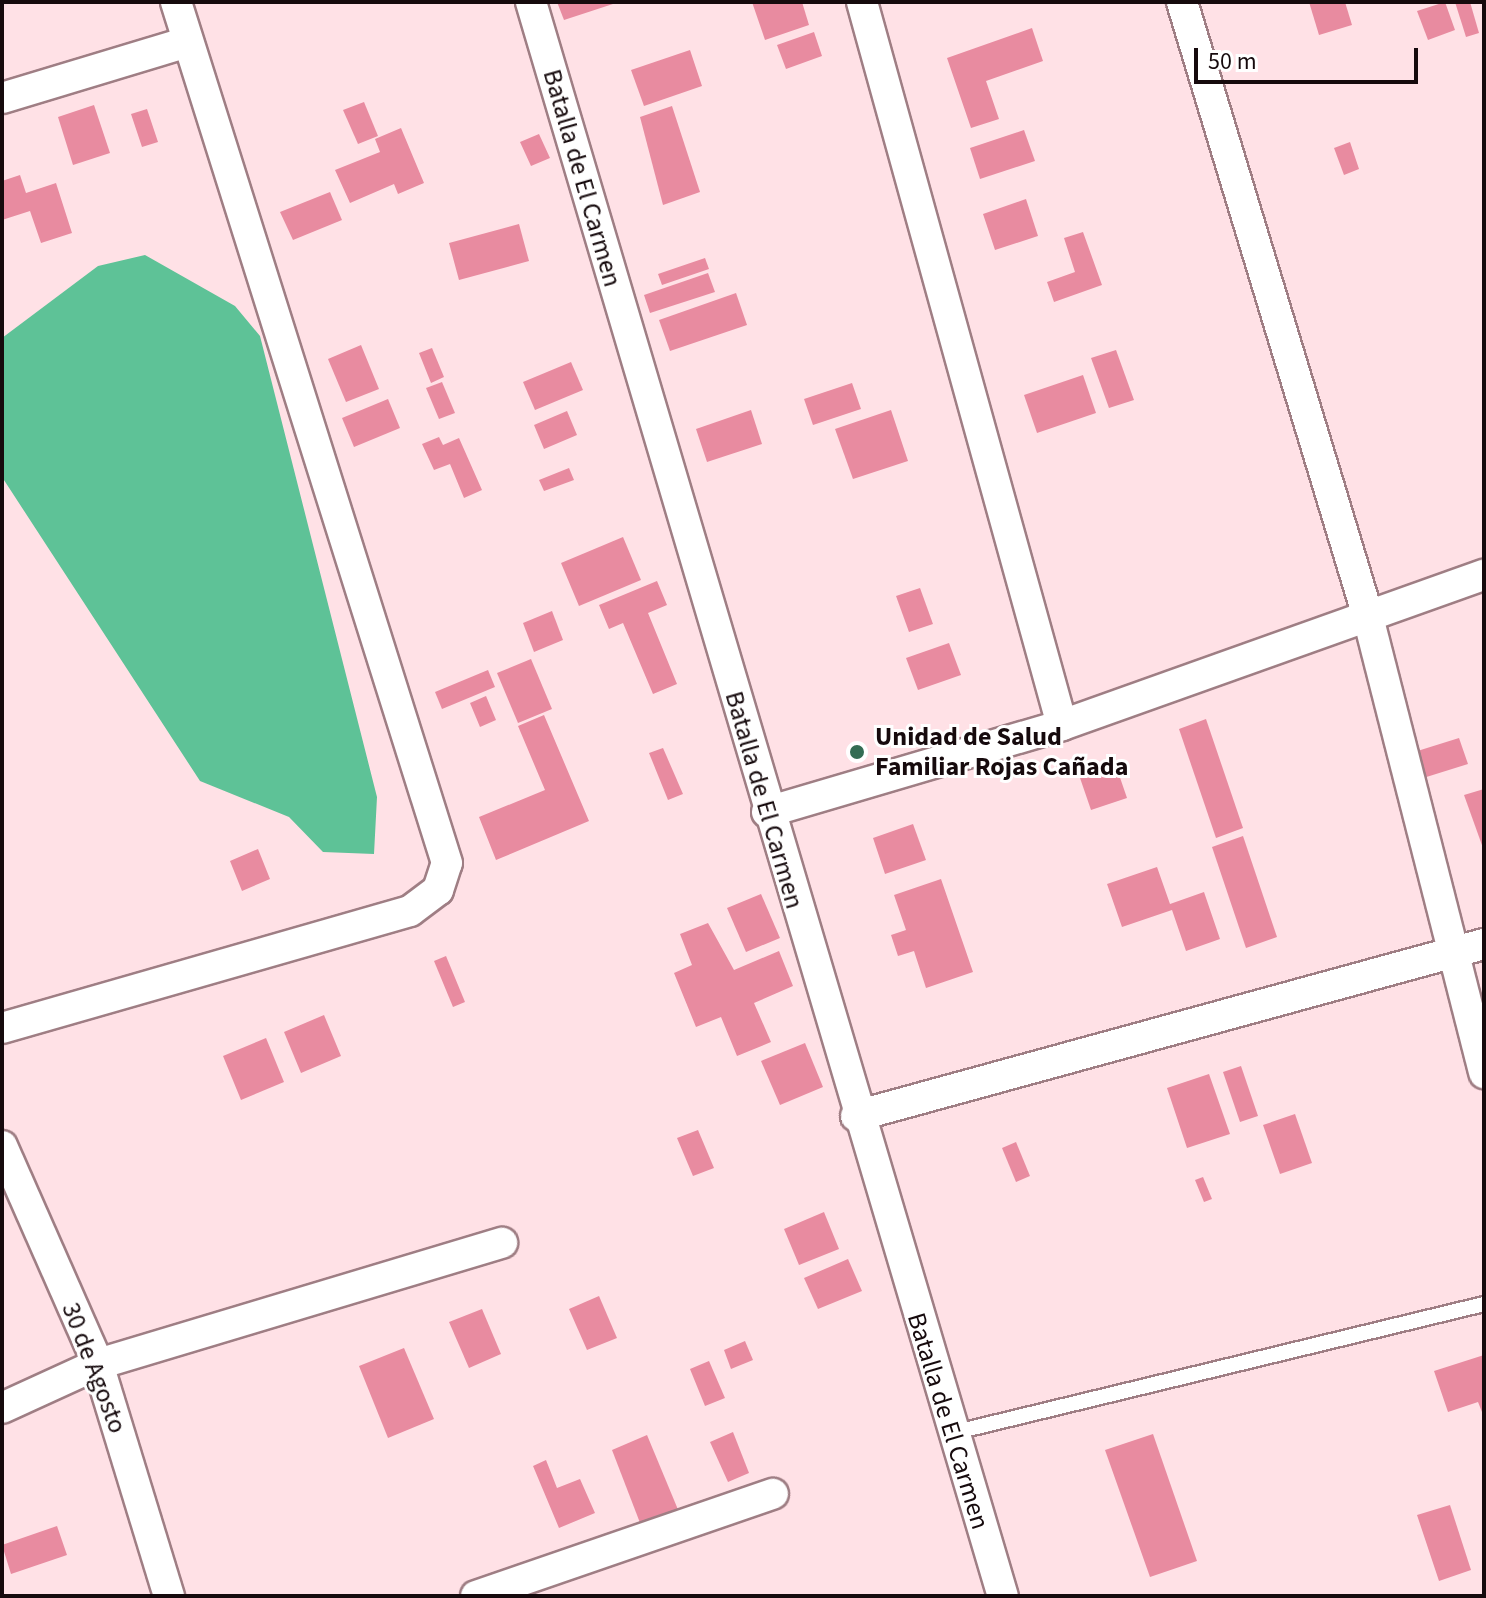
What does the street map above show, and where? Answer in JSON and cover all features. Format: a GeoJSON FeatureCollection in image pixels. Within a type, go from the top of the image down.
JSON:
{"type":"FeatureCollection","features":[{"type":"Feature","properties":{"kind":"street"},"geometry":{"type":"LineString","coordinates":[[2,1028],[410,911],[438,890],[447,863],[176,2]]}},
{"type":"Feature","properties":{"kind":"street","name":"Batalla de El Carmen"},"geometry":{"type":"LineString","coordinates":[[531,2],[856,1116],[1003,1596]]}},
{"type":"Feature","properties":{"kind":"street"},"geometry":{"type":"LineString","coordinates":[[862,2],[1062,725]]}},
{"type":"Feature","properties":{"kind":"street"},"geometry":{"type":"LineString","coordinates":[[1182,2],[1367,613],[1484,1073]]}},
{"type":"Feature","properties":{"kind":"street"},"geometry":{"type":"LineString","coordinates":[[2,98],[188,42]]}},
{"type":"Feature","properties":{"kind":"street"},"geometry":{"type":"LineString","coordinates":[[767,812],[1062,725],[1367,613],[1484,575]]}},
{"type":"Feature","properties":{"kind":"street"},"geometry":{"type":"LineString","coordinates":[[856,1116],[1484,944]]}},
{"type":"Feature","properties":{"kind":"street","name":"30 de Agosto"},"geometry":{"type":"LineString","coordinates":[[2,1146],[98,1364],[169,1596]]}},
{"type":"Feature","properties":{"kind":"street"},"geometry":{"type":"LineString","coordinates":[[2,1408],[98,1364],[502,1243]]}},
{"type":"Feature","properties":{"kind":"street"},"geometry":{"type":"LineString","coordinates":[[476,1596],[773,1494]]}},
{"type":"Feature","properties":{"kind":"lane"},"geometry":{"type":"LineString","coordinates":[[951,1433],[1484,1304]]}},
{"type":"Feature","properties":{"kind":"green space"},"geometry":{"type":"Polygon","coordinates":[[[145,255],[235,306],[260,336],[377,797],[374,854],[323,852],[289,817],[200,781],[2,477],[2,338],[98,266],[145,255]]]}},
{"type":"Feature","properties":{"kind":"building"},"geometry":{"type":"Polygon","coordinates":[[[557,2],[615,2],[616,3],[564,20],[557,2]]]}},
{"type":"Feature","properties":{"kind":"building"},"geometry":{"type":"Polygon","coordinates":[[[752,2],[802,2],[809,25],[765,40],[752,2]]]}},
{"type":"Feature","properties":{"kind":"building"},"geometry":{"type":"Polygon","coordinates":[[[1309,2],[1345,2],[1352,25],[1319,35],[1309,2]]]}},
{"type":"Feature","properties":{"kind":"building"},"geometry":{"type":"Polygon","coordinates":[[[1445,2],[1455,30],[1428,40],[1417,11],[1445,2]]]}},
{"type":"Feature","properties":{"kind":"building"},"geometry":{"type":"Polygon","coordinates":[[[1455,2],[1470,2],[1479,33],[1466,37],[1455,2]]]}},
{"type":"Feature","properties":{"kind":"building"},"geometry":{"type":"Polygon","coordinates":[[[1032,28],[1043,61],[986,81],[999,119],[971,128],[947,58],[1032,28]]]}},
{"type":"Feature","properties":{"kind":"building"},"geometry":{"type":"Polygon","coordinates":[[[814,32],[822,56],[786,69],[777,45],[814,32]]]}},
{"type":"Feature","properties":{"kind":"building"},"geometry":{"type":"Polygon","coordinates":[[[690,50],[702,86],[644,106],[631,70],[690,50]]]}},
{"type":"Feature","properties":{"kind":"building"},"geometry":{"type":"Polygon","coordinates":[[[364,102],[378,136],[358,144],[343,110],[364,102]]]}},
{"type":"Feature","properties":{"kind":"building"},"geometry":{"type":"Polygon","coordinates":[[[94,105],[110,153],[73,165],[58,117],[94,105]]]}},
{"type":"Feature","properties":{"kind":"building"},"geometry":{"type":"Polygon","coordinates":[[[672,106],[700,192],[663,205],[640,117],[672,106]]]}},
{"type":"Feature","properties":{"kind":"building"},"geometry":{"type":"Polygon","coordinates":[[[147,109],[158,142],[142,147],[131,114],[147,109]]]}},
{"type":"Feature","properties":{"kind":"building"},"geometry":{"type":"Polygon","coordinates":[[[401,128],[424,183],[398,194],[394,184],[350,203],[335,170],[380,152],[375,139],[401,128]]]}},
{"type":"Feature","properties":{"kind":"building"},"geometry":{"type":"Polygon","coordinates":[[[1024,130],[1035,161],[980,179],[970,148],[1024,130]]]}},
{"type":"Feature","properties":{"kind":"building"},"geometry":{"type":"Polygon","coordinates":[[[539,134],[550,158],[531,166],[520,142],[539,134]]]}},
{"type":"Feature","properties":{"kind":"building"},"geometry":{"type":"Polygon","coordinates":[[[1350,142],[1359,169],[1344,175],[1334,148],[1350,142]]]}},
{"type":"Feature","properties":{"kind":"building"},"geometry":{"type":"Polygon","coordinates":[[[20,175],[26,193],[56,183],[72,233],[41,243],[30,211],[2,220],[2,181],[20,175]]]}},
{"type":"Feature","properties":{"kind":"building"},"geometry":{"type":"Polygon","coordinates":[[[330,192],[342,220],[293,240],[280,212],[330,192]]]}},
{"type":"Feature","properties":{"kind":"building"},"geometry":{"type":"Polygon","coordinates":[[[1026,199],[1038,236],[995,250],[983,214],[1026,199]]]}},
{"type":"Feature","properties":{"kind":"building"},"geometry":{"type":"Polygon","coordinates":[[[519,224],[529,261],[459,280],[449,243],[519,224]]]}},
{"type":"Feature","properties":{"kind":"building"},"geometry":{"type":"Polygon","coordinates":[[[1083,232],[1102,285],[1054,302],[1047,282],[1075,272],[1064,238],[1083,232]]]}},
{"type":"Feature","properties":{"kind":"building"},"geometry":{"type":"Polygon","coordinates":[[[705,258],[709,269],[662,285],[658,274],[705,258]]]}},
{"type":"Feature","properties":{"kind":"building"},"geometry":{"type":"Polygon","coordinates":[[[708,273],[715,292],[650,313],[644,295],[708,273]]]}},
{"type":"Feature","properties":{"kind":"building"},"geometry":{"type":"Polygon","coordinates":[[[736,293],[747,325],[670,351],[659,320],[736,293]]]}},
{"type":"Feature","properties":{"kind":"building"},"geometry":{"type":"Polygon","coordinates":[[[361,345],[379,389],[346,402],[328,359],[361,345]]]}},
{"type":"Feature","properties":{"kind":"building"},"geometry":{"type":"Polygon","coordinates":[[[432,348],[444,377],[431,383],[419,353],[432,348]]]}},
{"type":"Feature","properties":{"kind":"building"},"geometry":{"type":"Polygon","coordinates":[[[1116,350],[1134,400],[1109,408],[1091,358],[1116,350]]]}},
{"type":"Feature","properties":{"kind":"building"},"geometry":{"type":"Polygon","coordinates":[[[571,362],[583,390],[535,410],[523,382],[571,362]]]}},
{"type":"Feature","properties":{"kind":"building"},"geometry":{"type":"Polygon","coordinates":[[[1083,375],[1096,413],[1037,433],[1024,395],[1083,375]]]}},
{"type":"Feature","properties":{"kind":"building"},"geometry":{"type":"Polygon","coordinates":[[[442,382],[455,413],[439,419],[426,388],[442,382]]]}},
{"type":"Feature","properties":{"kind":"building"},"geometry":{"type":"Polygon","coordinates":[[[852,383],[861,409],[813,425],[804,399],[852,383]]]}},
{"type":"Feature","properties":{"kind":"building"},"geometry":{"type":"Polygon","coordinates":[[[388,399],[400,428],[354,447],[342,418],[388,399]]]}},
{"type":"Feature","properties":{"kind":"building"},"geometry":{"type":"Polygon","coordinates":[[[751,410],[762,444],[707,462],[696,429],[751,410]]]}},
{"type":"Feature","properties":{"kind":"building"},"geometry":{"type":"Polygon","coordinates":[[[891,410],[908,461],[853,479],[835,429],[891,410]]]}},
{"type":"Feature","properties":{"kind":"building"},"geometry":{"type":"Polygon","coordinates":[[[567,411],[577,435],[544,449],[534,425],[567,411]]]}},
{"type":"Feature","properties":{"kind":"building"},"geometry":{"type":"Polygon","coordinates":[[[439,437],[443,445],[459,438],[482,490],[464,498],[450,464],[434,470],[422,444],[439,437]]]}},
{"type":"Feature","properties":{"kind":"building"},"geometry":{"type":"Polygon","coordinates":[[[569,468],[574,480],[544,491],[539,480],[569,468]]]}},
{"type":"Feature","properties":{"kind":"building"},"geometry":{"type":"Polygon","coordinates":[[[623,537],[641,580],[579,606],[561,563],[623,537]]]}},
{"type":"Feature","properties":{"kind":"building"},"geometry":{"type":"Polygon","coordinates":[[[657,581],[667,605],[648,613],[677,684],[653,694],[623,623],[609,629],[599,605],[657,581]]]}},
{"type":"Feature","properties":{"kind":"building"},"geometry":{"type":"Polygon","coordinates":[[[920,588],[933,624],[909,632],[896,596],[920,588]]]}},
{"type":"Feature","properties":{"kind":"building"},"geometry":{"type":"Polygon","coordinates":[[[552,611],[563,640],[534,652],[523,623],[552,611]]]}},
{"type":"Feature","properties":{"kind":"building"},"geometry":{"type":"Polygon","coordinates":[[[949,643],[961,675],[918,690],[906,658],[949,643]]]}},
{"type":"Feature","properties":{"kind":"building"},"geometry":{"type":"Polygon","coordinates":[[[531,659],[552,709],[518,723],[497,673],[531,659]]]}},
{"type":"Feature","properties":{"kind":"building"},"geometry":{"type":"Polygon","coordinates":[[[488,670],[495,687],[442,709],[435,692],[488,670]]]}},
{"type":"Feature","properties":{"kind":"building"},"geometry":{"type":"Polygon","coordinates":[[[486,696],[496,720],[480,727],[470,703],[486,696]]]}},
{"type":"Feature","properties":{"kind":"building"},"geometry":{"type":"Polygon","coordinates":[[[544,715],[589,821],[496,860],[479,817],[545,790],[518,726],[544,715]]]}},
{"type":"Feature","properties":{"kind":"building"},"geometry":{"type":"Polygon","coordinates":[[[1206,719],[1243,828],[1216,838],[1179,729],[1206,719]]]}},
{"type":"Feature","properties":{"kind":"building"},"geometry":{"type":"Polygon","coordinates":[[[1459,738],[1468,764],[1420,779],[1411,753],[1459,738]]]}},
{"type":"Feature","properties":{"kind":"building"},"geometry":{"type":"Polygon","coordinates":[[[663,748],[683,794],[668,800],[649,753],[663,748]]]}},
{"type":"Feature","properties":{"kind":"building"},"geometry":{"type":"Polygon","coordinates":[[[1115,763],[1127,798],[1091,810],[1079,775],[1115,763]]]}},
{"type":"Feature","properties":{"kind":"building"},"geometry":{"type":"Polygon","coordinates":[[[1484,789],[1484,848],[1483,848],[1464,795],[1484,789]]]}},
{"type":"Feature","properties":{"kind":"building"},"geometry":{"type":"Polygon","coordinates":[[[913,824],[926,860],[885,874],[873,838],[913,824]]]}},
{"type":"Feature","properties":{"kind":"building"},"geometry":{"type":"Polygon","coordinates":[[[1243,836],[1277,937],[1246,948],[1212,847],[1243,836]]]}},
{"type":"Feature","properties":{"kind":"building"},"geometry":{"type":"Polygon","coordinates":[[[258,849],[270,879],[242,891],[230,861],[258,849]]]}},
{"type":"Feature","properties":{"kind":"building"},"geometry":{"type":"Polygon","coordinates":[[[1157,867],[1170,904],[1204,892],[1220,939],[1186,951],[1172,910],[1122,927],[1107,884],[1157,867]]]}},
{"type":"Feature","properties":{"kind":"building"},"geometry":{"type":"Polygon","coordinates":[[[941,879],[973,972],[926,988],[914,951],[898,956],[891,935],[906,930],[894,895],[941,879]]]}},
{"type":"Feature","properties":{"kind":"building"},"geometry":{"type":"Polygon","coordinates":[[[761,894],[780,938],[746,952],[727,908],[761,894]]]}},
{"type":"Feature","properties":{"kind":"building"},"geometry":{"type":"Polygon","coordinates":[[[708,923],[734,970],[779,951],[793,986],[754,1003],[771,1042],[737,1056],[721,1017],[696,1027],[674,973],[692,965],[680,934],[708,923]]]}},
{"type":"Feature","properties":{"kind":"building"},"geometry":{"type":"Polygon","coordinates":[[[446,956],[465,1002],[453,1007],[434,961],[446,956]]]}},
{"type":"Feature","properties":{"kind":"building"},"geometry":{"type":"Polygon","coordinates":[[[324,1015],[341,1056],[301,1073],[284,1032],[324,1015]]]}},
{"type":"Feature","properties":{"kind":"building"},"geometry":{"type":"Polygon","coordinates":[[[266,1038],[284,1082],[241,1100],[223,1056],[266,1038]]]}},
{"type":"Feature","properties":{"kind":"building"},"geometry":{"type":"Polygon","coordinates":[[[805,1043],[823,1087],[780,1105],[761,1061],[805,1043]]]}},
{"type":"Feature","properties":{"kind":"building"},"geometry":{"type":"Polygon","coordinates":[[[1241,1066],[1258,1116],[1240,1122],[1223,1072],[1241,1066]]]}},
{"type":"Feature","properties":{"kind":"building"},"geometry":{"type":"Polygon","coordinates":[[[1209,1074],[1230,1134],[1187,1148],[1167,1088],[1209,1074]]]}},
{"type":"Feature","properties":{"kind":"building"},"geometry":{"type":"Polygon","coordinates":[[[1295,1114],[1312,1163],[1280,1174],[1263,1125],[1295,1114]]]}},
{"type":"Feature","properties":{"kind":"building"},"geometry":{"type":"Polygon","coordinates":[[[698,1130],[714,1168],[693,1176],[677,1138],[698,1130]]]}},
{"type":"Feature","properties":{"kind":"building"},"geometry":{"type":"Polygon","coordinates":[[[1016,1142],[1030,1176],[1016,1182],[1002,1148],[1016,1142]]]}},
{"type":"Feature","properties":{"kind":"building"},"geometry":{"type":"Polygon","coordinates":[[[1203,1177],[1212,1199],[1204,1202],[1195,1180],[1203,1177]]]}},
{"type":"Feature","properties":{"kind":"building"},"geometry":{"type":"Polygon","coordinates":[[[824,1212],[839,1249],[799,1265],[784,1229],[824,1212]]]}},
{"type":"Feature","properties":{"kind":"building"},"geometry":{"type":"Polygon","coordinates":[[[848,1259],[862,1291],[818,1309],[804,1278],[848,1259]]]}},
{"type":"Feature","properties":{"kind":"building"},"geometry":{"type":"Polygon","coordinates":[[[599,1296],[617,1338],[587,1350],[569,1309],[599,1296]]]}},
{"type":"Feature","properties":{"kind":"building"},"geometry":{"type":"Polygon","coordinates":[[[482,1309],[501,1354],[469,1368],[449,1322],[482,1309]]]}},
{"type":"Feature","properties":{"kind":"building"},"geometry":{"type":"Polygon","coordinates":[[[745,1341],[753,1360],[731,1369],[724,1350],[745,1341]]]}},
{"type":"Feature","properties":{"kind":"building"},"geometry":{"type":"Polygon","coordinates":[[[404,1348],[434,1419],[388,1438],[359,1366],[404,1348]]]}},
{"type":"Feature","properties":{"kind":"building"},"geometry":{"type":"Polygon","coordinates":[[[1484,1355],[1484,1417],[1478,1402],[1448,1412],[1434,1371],[1484,1355]]]}},
{"type":"Feature","properties":{"kind":"building"},"geometry":{"type":"Polygon","coordinates":[[[709,1361],[725,1398],[705,1406],[690,1369],[709,1361]]]}},
{"type":"Feature","properties":{"kind":"building"},"geometry":{"type":"Polygon","coordinates":[[[733,1432],[749,1473],[728,1482],[710,1442],[733,1432]]]}},
{"type":"Feature","properties":{"kind":"building"},"geometry":{"type":"Polygon","coordinates":[[[1153,1434],[1197,1561],[1150,1577],[1105,1450],[1153,1434]]]}},
{"type":"Feature","properties":{"kind":"building"},"geometry":{"type":"Polygon","coordinates":[[[647,1435],[679,1512],[642,1528],[612,1450],[647,1435]]]}},
{"type":"Feature","properties":{"kind":"building"},"geometry":{"type":"Polygon","coordinates":[[[546,1460],[557,1488],[580,1479],[595,1513],[559,1528],[533,1466],[546,1460]]]}},
{"type":"Feature","properties":{"kind":"building"},"geometry":{"type":"Polygon","coordinates":[[[1450,1505],[1471,1570],[1439,1581],[1417,1515],[1450,1505]]]}},
{"type":"Feature","properties":{"kind":"building"},"geometry":{"type":"Polygon","coordinates":[[[57,1526],[67,1555],[11,1574],[2,1545],[57,1526]]]}},
{"type":"Feature","properties":{"kind":"place","name":"Unidad de Salud Familiar Rojas Cañada"},"geometry":{"type":"Point","coordinates":[857,752]}}]}
